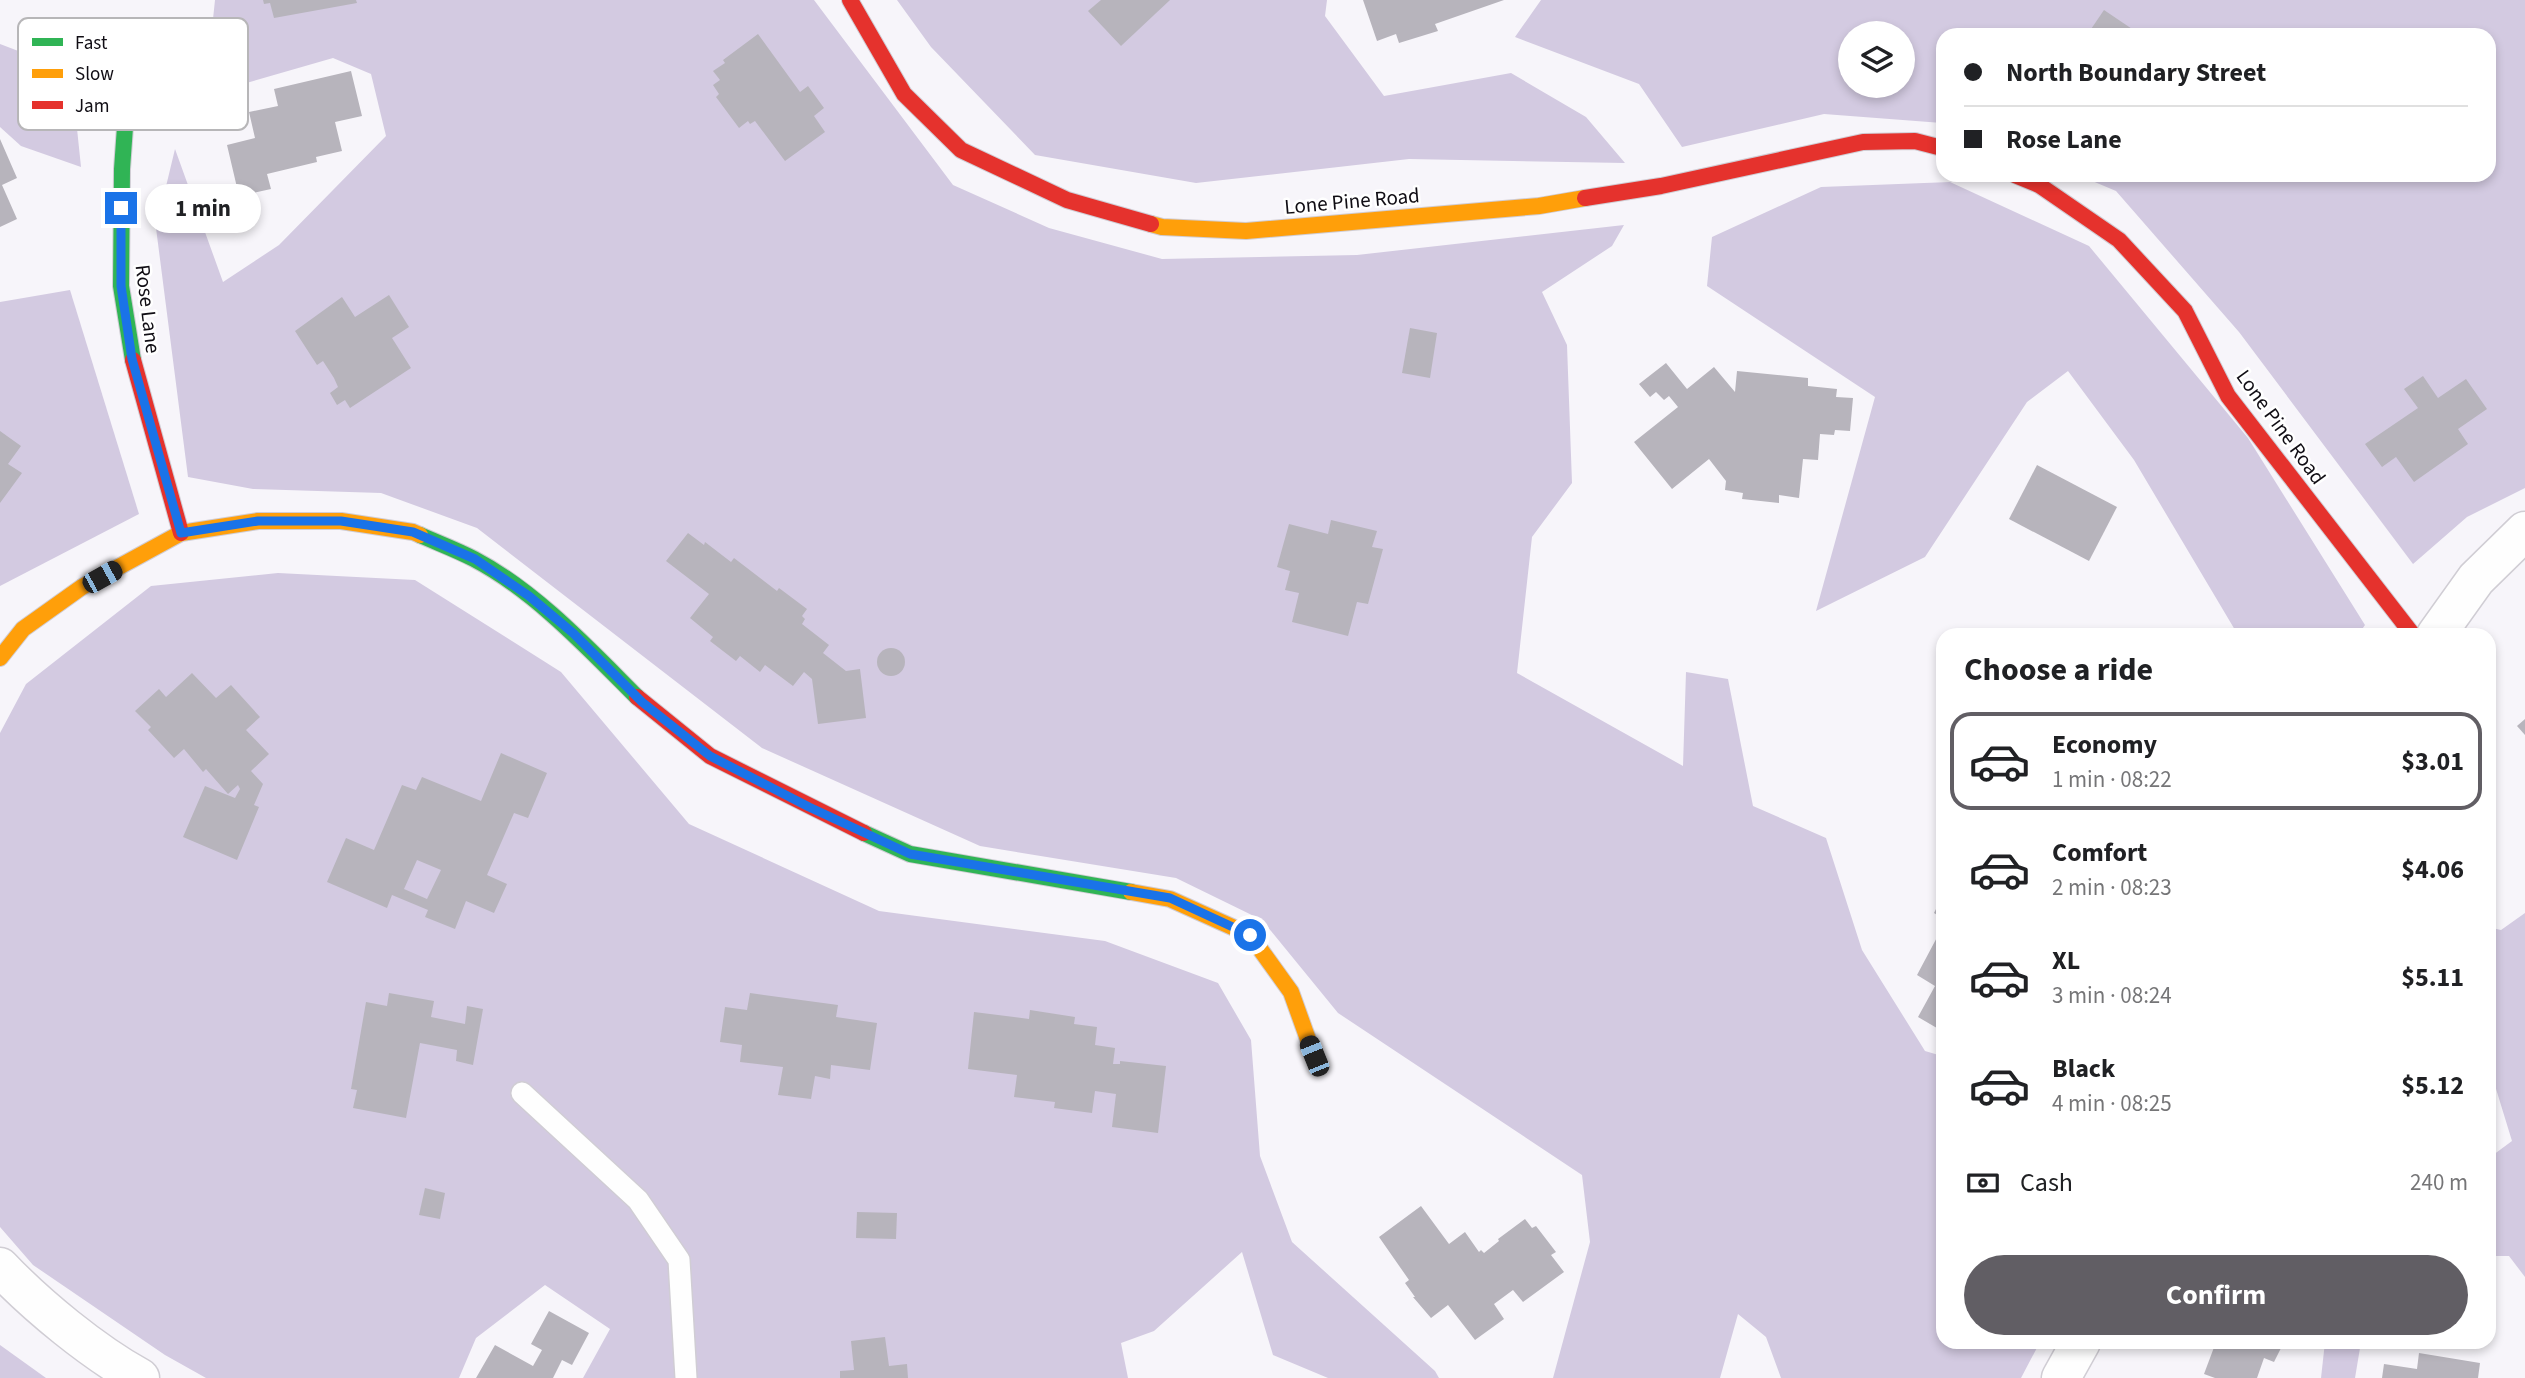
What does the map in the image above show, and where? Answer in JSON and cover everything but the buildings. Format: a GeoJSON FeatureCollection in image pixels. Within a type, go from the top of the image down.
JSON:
{"type":"FeatureCollection","features":[{"type":"Feature","properties":{"kind":"street","name":"Lone Pine Road"},"geometry":{"type":"LineString","coordinates":[[850,0],[904,94],[961,150],[1067,200],[1162,227],[1246,231],[1539,206],[1661,186],[1863,142],[1915,141],[1936,146]]}},
{"type":"Feature","properties":{"kind":"street","name":"Rose Lane"},"geometry":{"type":"LineString","coordinates":[[125,130],[121,192],[121,286],[132,359],[181,533]]}},
{"type":"Feature","properties":{"kind":"street","name":"Lone Pine Road"},"geometry":{"type":"LineString","coordinates":[[2032,182],[2119,240],[2185,311],[2228,396],[2408,628]]}},
{"type":"Feature","properties":{"kind":"street"},"geometry":{"type":"LineString","coordinates":[[0,658],[23,629],[82,587],[181,533],[258,521],[341,521],[413,532],[475,559],[529,596],[573,633],[642,702],[710,756],[809,807],[910,854],[1170,898],[1250,935],[1291,992],[1314,1056]]}},
{"type":"Feature","properties":{"kind":"street"},"geometry":{"type":"LineString","coordinates":[[2441,628],[2476,579],[2525,531]]}},
{"type":"Feature","properties":{"kind":"street"},"geometry":{"type":"LineString","coordinates":[[0,1267],[26,1295],[121,1368],[139,1378]]}},
{"type":"Feature","properties":{"kind":"street"},"geometry":{"type":"LineString","coordinates":[[2061,1378],[2077,1349]]}},
{"type":"Feature","properties":{"kind":"lane"},"geometry":{"type":"LineString","coordinates":[[522,1093],[638,1200],[679,1259],[686,1378]]}},
{"type":"Feature","properties":{"kind":"shaded area"},"geometry":{"type":"Polygon","coordinates":[[[215,0],[814,0],[953,185],[1049,228],[1162,259],[1357,255],[1624,225],[1612,246],[1542,292],[1567,345],[1572,483],[1532,537],[1517,673],[1683,766],[1686,672],[1728,679],[1753,806],[1826,838],[1862,950],[1925,1051],[1936,1054],[1936,1349],[2036,1349],[2021,1378],[1781,1378],[1766,1337],[1738,1314],[1720,1378],[1553,1378],[1590,1242],[1582,1175],[1338,1013],[1262,920],[1176,878],[980,846],[762,748],[477,528],[381,493],[253,489],[188,477],[156,228],[175,149],[223,282],[279,245],[386,136],[371,74],[333,58],[248,83],[248,18],[213,18],[215,0]]]}},
{"type":"Feature","properties":{"kind":"shaded area"},"geometry":{"type":"Polygon","coordinates":[[[897,0],[1327,0],[1325,16],[1384,96],[1511,73],[1586,117],[1625,163],[1409,159],[1196,183],[1035,155],[931,47],[897,0]]]}},
{"type":"Feature","properties":{"kind":"shaded area"},"geometry":{"type":"Polygon","coordinates":[[[1541,0],[2525,0],[2525,488],[2467,517],[2413,564],[2239,332],[2116,191],[2095,182],[2496,182],[2496,28],[1936,28],[1936,123],[1824,114],[1682,147],[1639,84],[1515,37],[1541,0]]]}},
{"type":"Feature","properties":{"kind":"shaded area"},"geometry":{"type":"Polygon","coordinates":[[[0,44],[18,51],[18,130],[77,130],[81,167],[21,146],[0,127],[0,44]]]}},
{"type":"Feature","properties":{"kind":"shaded area"},"geometry":{"type":"Polygon","coordinates":[[[1950,182],[2089,246],[2248,438],[2365,625],[2363,628],[2234,628],[2134,460],[2068,371],[2027,402],[1925,557],[1816,611],[1875,397],[1707,286],[1712,237],[1821,187],[1950,182]]]}},
{"type":"Feature","properties":{"kind":"shaded area"},"geometry":{"type":"Polygon","coordinates":[[[70,290],[139,514],[0,586],[0,302],[70,290]]]}},
{"type":"Feature","properties":{"kind":"shaded area"},"geometry":{"type":"Polygon","coordinates":[[[278,573],[415,580],[561,672],[689,824],[879,911],[1105,941],[1218,983],[1251,1040],[1260,1156],[1292,1242],[1435,1371],[1439,1378],[1328,1378],[1273,1355],[1242,1252],[1154,1331],[1121,1343],[1128,1378],[583,1378],[610,1329],[545,1285],[476,1338],[459,1378],[206,1378],[165,1355],[33,1265],[0,1227],[0,733],[26,684],[151,586],[278,573]]]}},
{"type":"Feature","properties":{"kind":"shaded area"},"geometry":{"type":"Polygon","coordinates":[[[2525,913],[2525,1277],[2509,1256],[2496,1256],[2496,1153],[2512,1141],[2496,1089],[2496,929],[2501,930],[2525,913]]]}},
{"type":"Feature","properties":{"kind":"shaded area"},"geometry":{"type":"Polygon","coordinates":[[[0,1345],[46,1378],[0,1378],[0,1345]]]}},
{"type":"Feature","properties":{"kind":"shaded area"},"geometry":{"type":"Polygon","coordinates":[[[2324,1349],[2360,1349],[2355,1378],[2321,1378],[2324,1349]]]}},
{"type":"Feature","properties":{"kind":"traffic: fast"},"geometry":{"type":"LineString","coordinates":[[125,130],[121,286],[133,360]]}},
{"type":"Feature","properties":{"kind":"traffic: fast"},"geometry":{"type":"LineString","coordinates":[[420,535],[474,559],[518,587],[560,622],[637,697]]}},
{"type":"Feature","properties":{"kind":"traffic: fast"},"geometry":{"type":"LineString","coordinates":[[864,833],[910,854],[1131,892]]}},
{"type":"Feature","properties":{"kind":"traffic: slow"},"geometry":{"type":"LineString","coordinates":[[1151,224],[1162,227],[1246,231],[1539,206],[1585,198]]}},
{"type":"Feature","properties":{"kind":"traffic: slow"},"geometry":{"type":"LineString","coordinates":[[0,658],[23,629],[82,587],[181,533],[258,521],[341,521],[420,535]]}},
{"type":"Feature","properties":{"kind":"traffic: slow"},"geometry":{"type":"LineString","coordinates":[[1131,892],[1170,899],[1250,935],[1291,992],[1314,1056]]}},
{"type":"Feature","properties":{"kind":"traffic: jam"},"geometry":{"type":"LineString","coordinates":[[850,0],[904,94],[961,150],[1067,200],[1151,224]]}},
{"type":"Feature","properties":{"kind":"traffic: jam"},"geometry":{"type":"LineString","coordinates":[[1585,198],[1661,186],[1863,142],[1915,141],[1936,146]]}},
{"type":"Feature","properties":{"kind":"traffic: jam"},"geometry":{"type":"LineString","coordinates":[[2032,182],[2119,240],[2185,311],[2228,396],[2408,628]]}},
{"type":"Feature","properties":{"kind":"traffic: jam"},"geometry":{"type":"LineString","coordinates":[[133,360],[181,533]]}},
{"type":"Feature","properties":{"kind":"traffic: jam"},"geometry":{"type":"LineString","coordinates":[[637,697],[710,756],[864,833]]}},
{"type":"Feature","properties":{"kind":"route"},"geometry":{"type":"LineString","coordinates":[[121,208],[121,286],[132,359],[181,533],[258,521],[341,521],[413,532],[475,559],[529,596],[573,633],[642,702],[710,756],[809,807],[910,854],[1170,898],[1250,935]]}}]}
